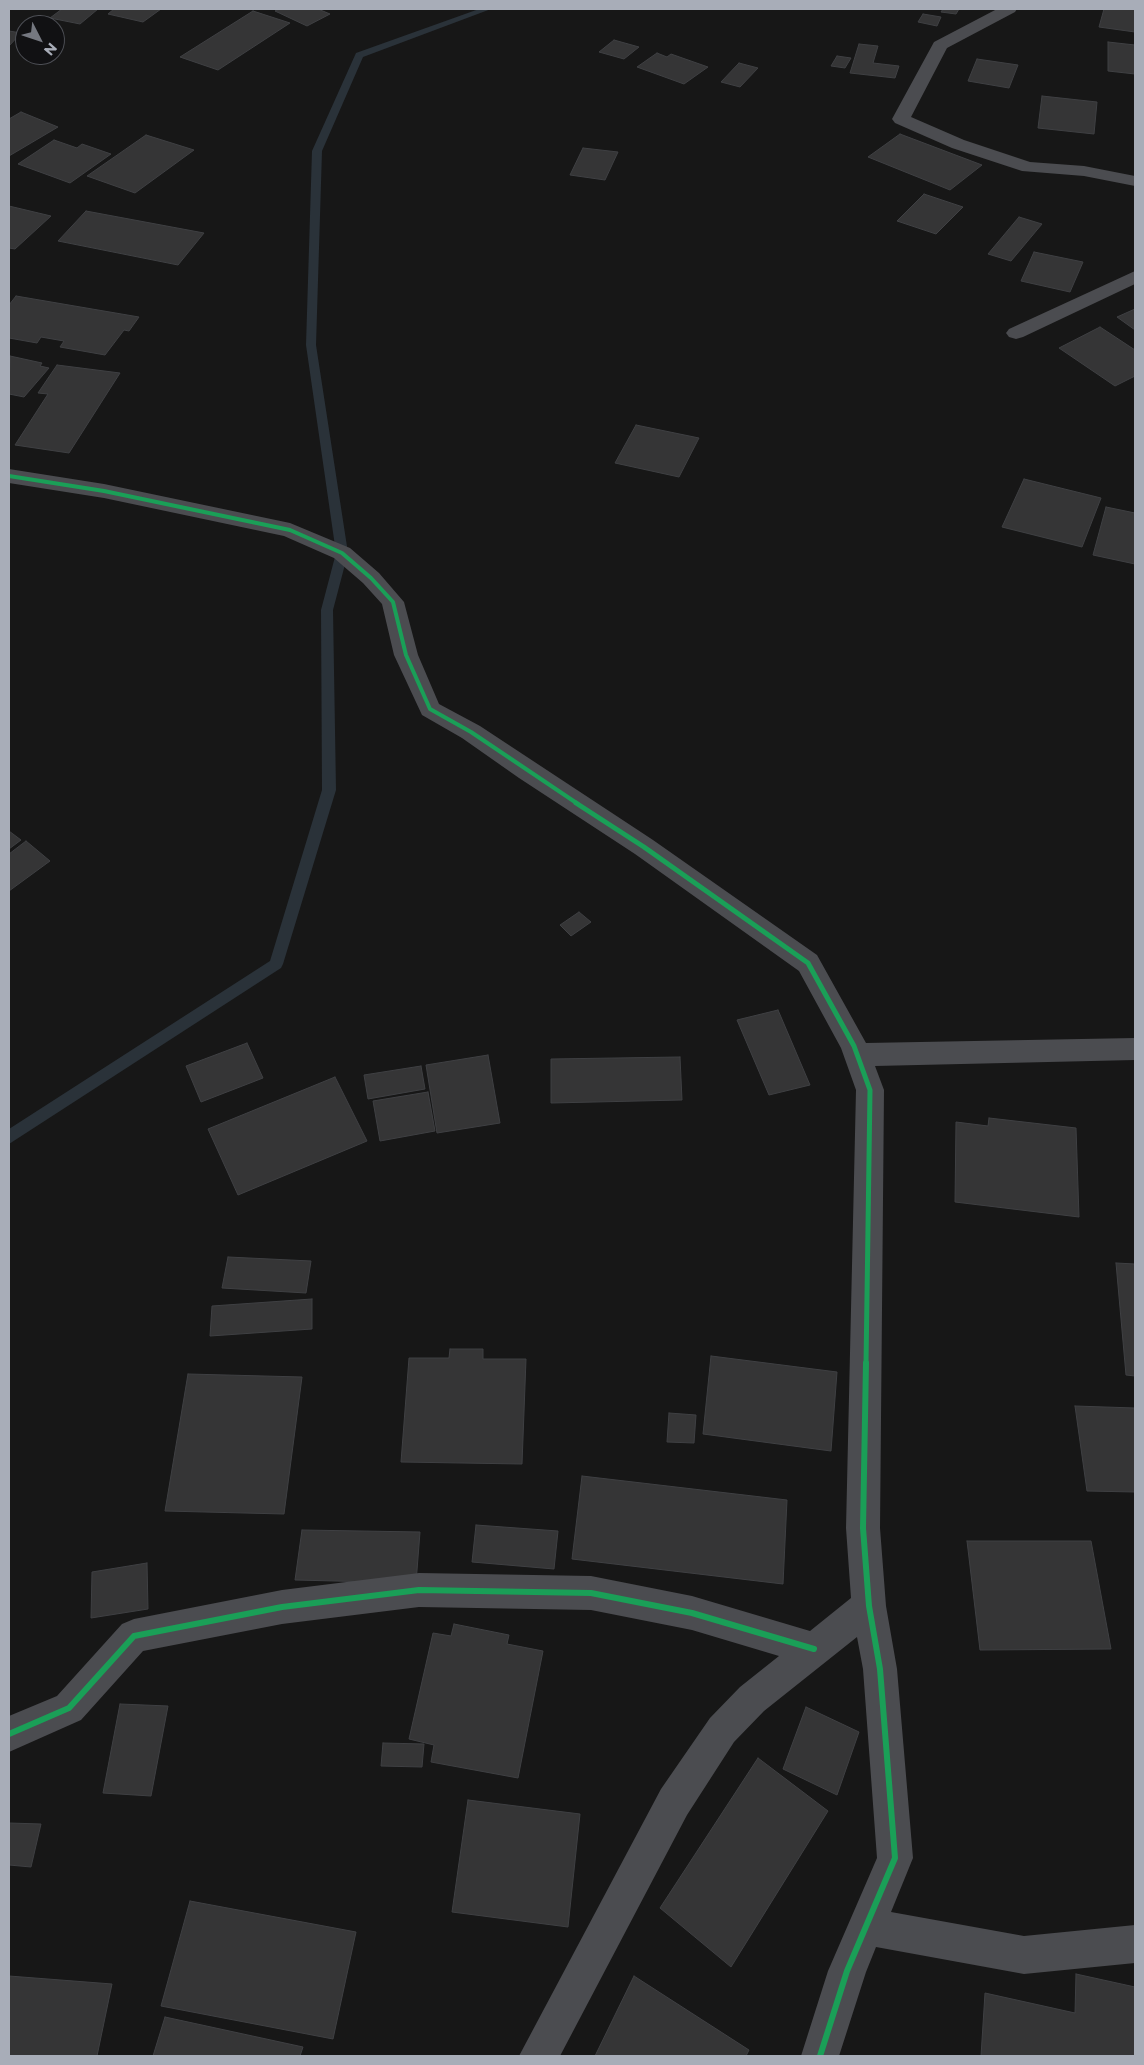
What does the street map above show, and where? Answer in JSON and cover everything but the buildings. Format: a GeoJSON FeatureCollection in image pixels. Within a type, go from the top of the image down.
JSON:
{"type":"FeatureCollection","features":[{"type":"Feature","properties":{"kind":"street"},"geometry":{"type":"LineString","coordinates":[[1009,9],[940,45],[901,119],[958,144],[1028,167],[1084,171],[1135,181]]}},
{"type":"Feature","properties":{"kind":"street"},"geometry":{"type":"LineString","coordinates":[[1016,333],[1135,277]]}},
{"type":"Feature","properties":{"kind":"street"},"geometry":{"type":"LineString","coordinates":[[9,476],[104,492],[290,530],[342,553],[371,578],[393,602],[406,655],[430,709],[471,732],[528,772],[644,847],[808,963],[858,1055],[870,1090],[862,1528],[869,1606],[880,1669],[895,1858],[847,1972],[820,2056]]}},
{"type":"Feature","properties":{"kind":"street"},"geometry":{"type":"LineString","coordinates":[[858,1055],[1135,1049]]}},
{"type":"Feature","properties":{"kind":"street"},"geometry":{"type":"LineString","coordinates":[[9,1734],[69,1708],[134,1636],[282,1608],[419,1590],[591,1593],[692,1613],[814,1649]]}},
{"type":"Feature","properties":{"kind":"street"},"geometry":{"type":"LineString","coordinates":[[539,2056],[674,1802],[722,1730],[752,1699],[869,1606]]}},
{"type":"Feature","properties":{"kind":"street"},"geometry":{"type":"LineString","coordinates":[[866,1926],[1024,1955],[1135,1944]]}},
{"type":"Feature","properties":{"kind":"waterway"},"geometry":{"type":"LineString","coordinates":[[9,1137],[276,964],[329,790],[327,610],[342,553],[311,345],[317,151],[359,55],[487,9]]}},
{"type":"Feature","properties":{"kind":"cycle path"},"geometry":{"type":"LineString","coordinates":[[9,476],[104,491],[290,530],[342,553],[371,578],[393,602],[406,655],[430,709],[471,732],[528,772],[644,847],[808,963],[854,1046],[870,1090],[863,1528],[869,1606],[880,1669],[895,1858],[847,1971],[820,2056]]}},
{"type":"Feature","properties":{"kind":"cycle path"},"geometry":{"type":"LineString","coordinates":[[9,1734],[69,1708],[134,1636],[282,1607],[419,1590],[591,1593],[692,1613],[814,1649]]}}]}
